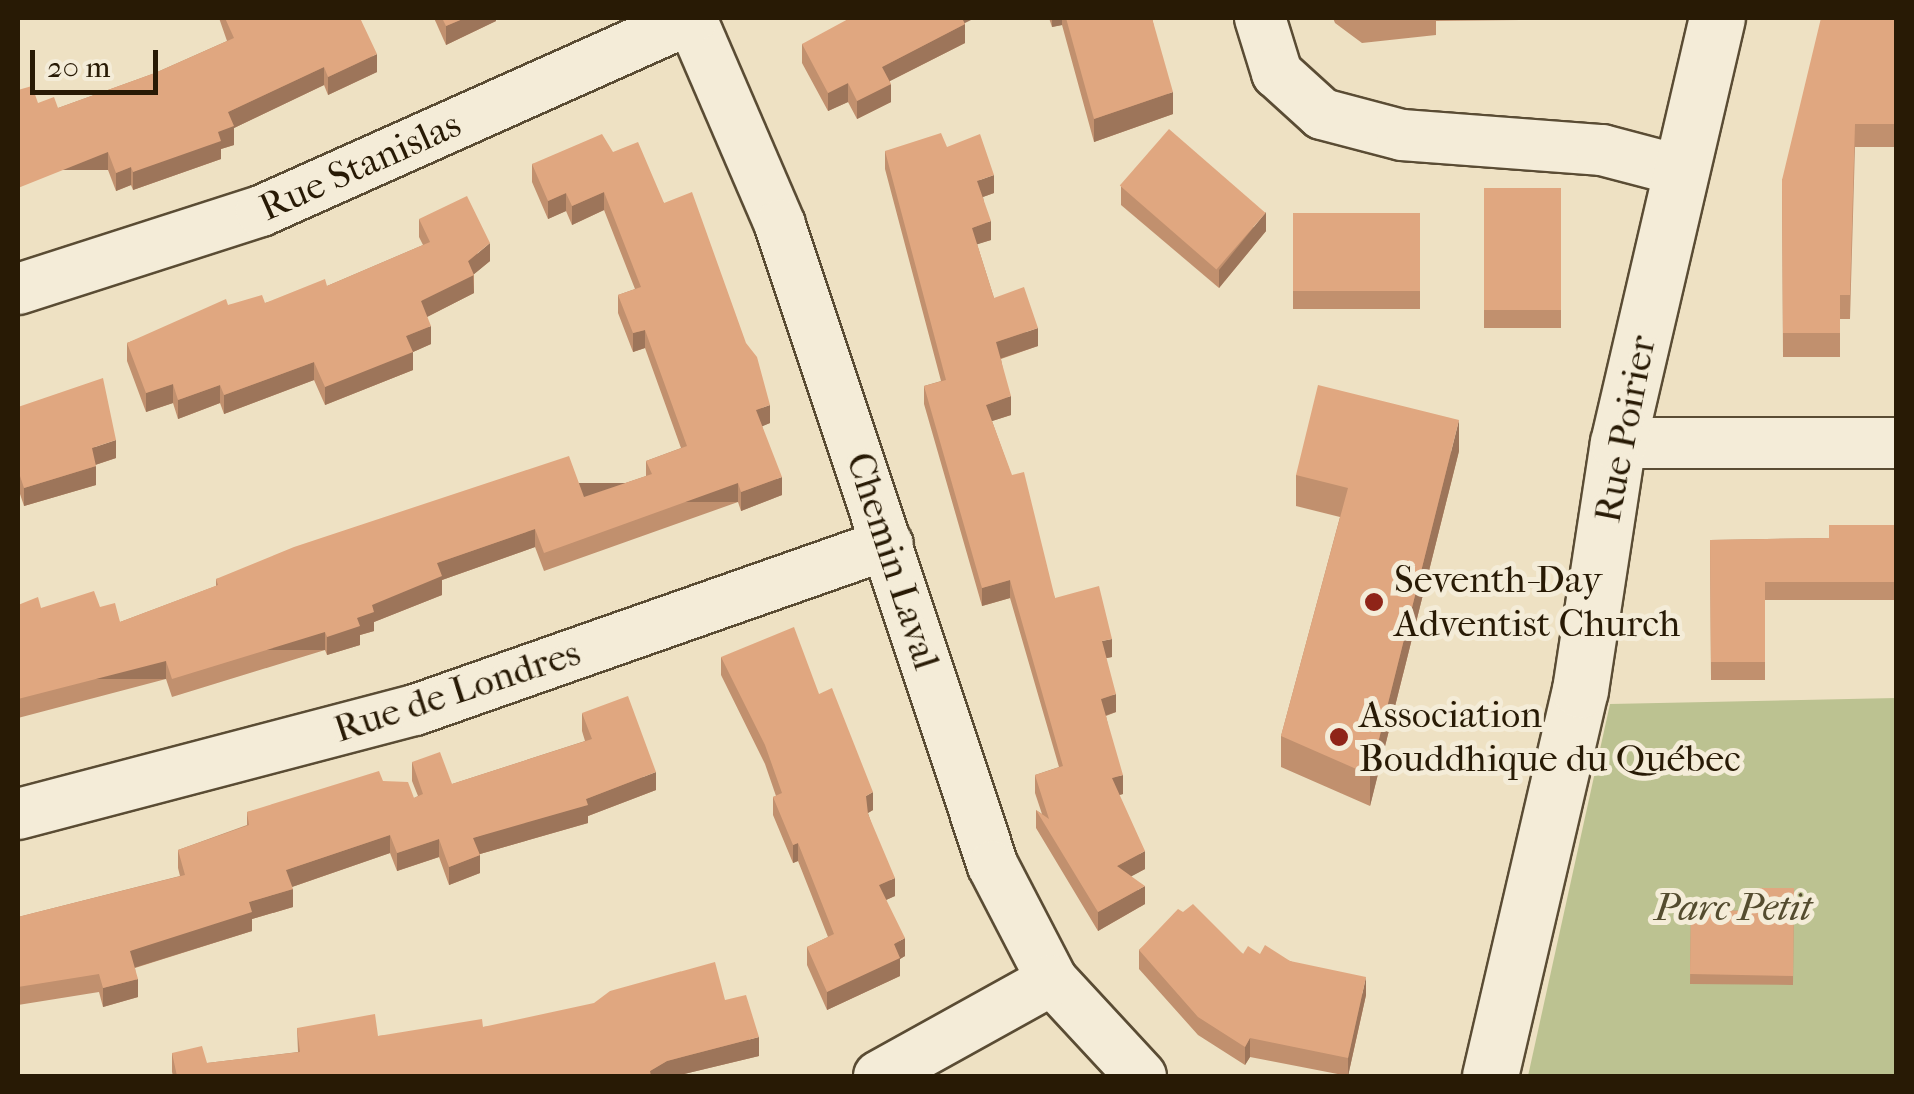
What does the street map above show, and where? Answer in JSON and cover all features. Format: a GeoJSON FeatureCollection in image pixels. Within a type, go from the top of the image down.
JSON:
{"type":"FeatureCollection","features":[{"type":"Feature","properties":{"kind":"street","name":"Rue Stanislas"},"geometry":{"type":"LineString","coordinates":[[18,289],[262,211],[691,18]]}},
{"type":"Feature","properties":{"kind":"street","name":"Chemin Laval"},"geometry":{"type":"LineString","coordinates":[[691,18],[780,225],[993,866],[1052,980],[1141,1076]]}},
{"type":"Feature","properties":{"kind":"street"},"geometry":{"type":"LineString","coordinates":[[1260,18],[1277,73],[1322,114],[1402,135],[1602,150],[1682,171]]}},
{"type":"Feature","properties":{"kind":"street","name":"Rue Poirier"},"geometry":{"type":"LineString","coordinates":[[1490,1076],[1580,690],[1618,443],[1717,18]]}},
{"type":"Feature","properties":{"kind":"street"},"geometry":{"type":"LineString","coordinates":[[1618,443],[1896,443]]}},
{"type":"Feature","properties":{"kind":"street","name":"Rue de Londres"},"geometry":{"type":"LineString","coordinates":[[18,814],[415,710],[888,544]]}},
{"type":"Feature","properties":{"kind":"street"},"geometry":{"type":"LineString","coordinates":[[879,1076],[1052,980]]}},
{"type":"Feature","properties":{"kind":"green space","name":"Parc Petit"},"geometry":{"type":"Polygon","coordinates":[[[1896,698],[1896,1076],[1528,1076],[1610,704],[1896,698]]]}},
{"type":"Feature","properties":{"kind":"building"},"geometry":{"type":"Polygon","coordinates":[[[225,18],[360,18],[377,54],[328,77],[324,67],[228,112],[234,126],[218,132],[221,141],[133,172],[131,167],[116,173],[108,152],[18,188],[18,90],[32,86],[38,103],[54,97],[58,108],[155,73],[234,38],[225,18]]]}},
{"type":"Feature","properties":{"kind":"building"},"geometry":{"type":"Polygon","coordinates":[[[442,18],[465,18],[446,26],[442,18]]]}},
{"type":"Feature","properties":{"kind":"building"},"geometry":{"type":"Polygon","coordinates":[[[850,18],[962,18],[965,24],[882,67],[891,84],[857,101],[848,83],[828,93],[802,44],[850,18]]]}},
{"type":"Feature","properties":{"kind":"building"},"geometry":{"type":"Polygon","coordinates":[[[1066,18],[1152,18],[1173,92],[1094,119],[1066,18]]]}},
{"type":"Feature","properties":{"kind":"building"},"geometry":{"type":"Polygon","coordinates":[[[1821,18],[1896,18],[1896,124],[1855,124],[1850,295],[1840,295],[1840,333],[1783,333],[1782,180],[1821,18]]]}},
{"type":"Feature","properties":{"kind":"building"},"geometry":{"type":"Polygon","coordinates":[[[1169,129],[1266,213],[1216,270],[1120,186],[1169,129]]]}},
{"type":"Feature","properties":{"kind":"building"},"geometry":{"type":"Polygon","coordinates":[[[941,133],[947,147],[980,134],[994,175],[977,181],[991,221],[972,228],[994,298],[1024,287],[1038,328],[996,342],[1011,396],[986,405],[1012,475],[1024,472],[1055,598],[1099,586],[1112,639],[1102,641],[1116,694],[1101,699],[1123,775],[1112,778],[1145,851],[1117,866],[1145,886],[1098,912],[1036,810],[1049,819],[1035,775],[1063,766],[1010,580],[982,588],[924,386],[946,380],[885,151],[941,133]]]}},
{"type":"Feature","properties":{"kind":"building"},"geometry":{"type":"Polygon","coordinates":[[[602,134],[613,152],[638,142],[664,203],[692,192],[746,343],[757,357],[770,405],[756,410],[782,477],[741,492],[738,483],[544,553],[535,529],[437,563],[442,576],[372,605],[374,612],[357,618],[360,626],[327,637],[325,632],[172,679],[166,661],[18,699],[18,605],[38,597],[41,608],[94,591],[100,607],[115,603],[120,622],[218,585],[216,579],[294,547],[569,456],[584,497],[652,474],[646,461],[687,446],[645,330],[633,333],[618,295],[641,287],[604,192],[572,206],[566,193],[548,201],[532,164],[602,134]]]}},
{"type":"Feature","properties":{"kind":"building"},"geometry":{"type":"Polygon","coordinates":[[[1484,188],[1561,188],[1561,310],[1484,310],[1484,188]]]}},
{"type":"Feature","properties":{"kind":"building"},"geometry":{"type":"Polygon","coordinates":[[[467,196],[490,243],[468,261],[474,275],[421,301],[431,326],[406,336],[413,352],[325,387],[314,362],[224,395],[220,385],[178,400],[173,384],[146,393],[127,343],[226,299],[228,305],[262,295],[265,303],[325,279],[327,286],[430,242],[419,219],[467,196]]]}},
{"type":"Feature","properties":{"kind":"building"},"geometry":{"type":"Polygon","coordinates":[[[1293,213],[1420,213],[1420,291],[1293,291],[1293,213]]]}},
{"type":"Feature","properties":{"kind":"building"},"geometry":{"type":"Polygon","coordinates":[[[103,378],[116,440],[92,448],[96,466],[24,488],[18,470],[18,407],[103,378]]]}},
{"type":"Feature","properties":{"kind":"building","name":"Seventh-Day Adventist Church"},"geometry":{"type":"Polygon","coordinates":[[[1318,385],[1459,420],[1370,775],[1281,736],[1348,488],[1296,475],[1318,385]]]}},
{"type":"Feature","properties":{"kind":"building"},"geometry":{"type":"Polygon","coordinates":[[[1829,525],[1896,525],[1896,582],[1765,582],[1765,662],[1711,662],[1710,540],[1829,538],[1829,525]]]}},
{"type":"Feature","properties":{"kind":"building"},"geometry":{"type":"Polygon","coordinates":[[[794,627],[819,694],[832,688],[873,792],[866,796],[868,814],[895,878],[879,885],[905,938],[894,944],[900,958],[827,992],[807,947],[834,934],[798,843],[793,845],[773,797],[782,793],[765,745],[721,657],[794,627]]]}},
{"type":"Feature","properties":{"kind":"building"},"geometry":{"type":"Polygon","coordinates":[[[628,696],[656,772],[586,799],[588,805],[473,838],[480,855],[449,867],[439,839],[397,853],[390,835],[286,870],[293,889],[249,902],[252,912],[130,951],[138,979],[103,988],[99,974],[18,987],[18,917],[185,875],[178,850],[249,825],[247,812],[379,771],[383,781],[408,782],[414,798],[423,794],[412,762],[440,752],[452,784],[592,739],[582,713],[628,696]]]}},
{"type":"Feature","properties":{"kind":"building"},"geometry":{"type":"Polygon","coordinates":[[[1752,888],[1794,888],[1793,976],[1690,974],[1691,910],[1751,911],[1752,888]]]}},
{"type":"Feature","properties":{"kind":"building"},"geometry":{"type":"Polygon","coordinates":[[[1193,904],[1243,954],[1248,946],[1260,954],[1265,945],[1290,961],[1366,977],[1348,1058],[1250,1038],[1245,1047],[1198,1017],[1139,950],[1178,909],[1183,912],[1193,904]]]}},
{"type":"Feature","properties":{"kind":"building"},"geometry":{"type":"Polygon","coordinates":[[[715,962],[725,1000],[746,995],[759,1037],[667,1061],[650,1071],[651,1076],[177,1076],[172,1053],[202,1046],[207,1063],[300,1052],[297,1028],[375,1014],[378,1036],[482,1019],[483,1027],[594,1003],[610,991],[715,962]]]}},
{"type":"Feature","properties":{"kind":"place","name":"Seventh-Day Adventist Church"},"geometry":{"type":"Point","coordinates":[1374,602]}},
{"type":"Feature","properties":{"kind":"place","name":"Association Bouddhique du Québec"},"geometry":{"type":"Point","coordinates":[1339,737]}}]}
